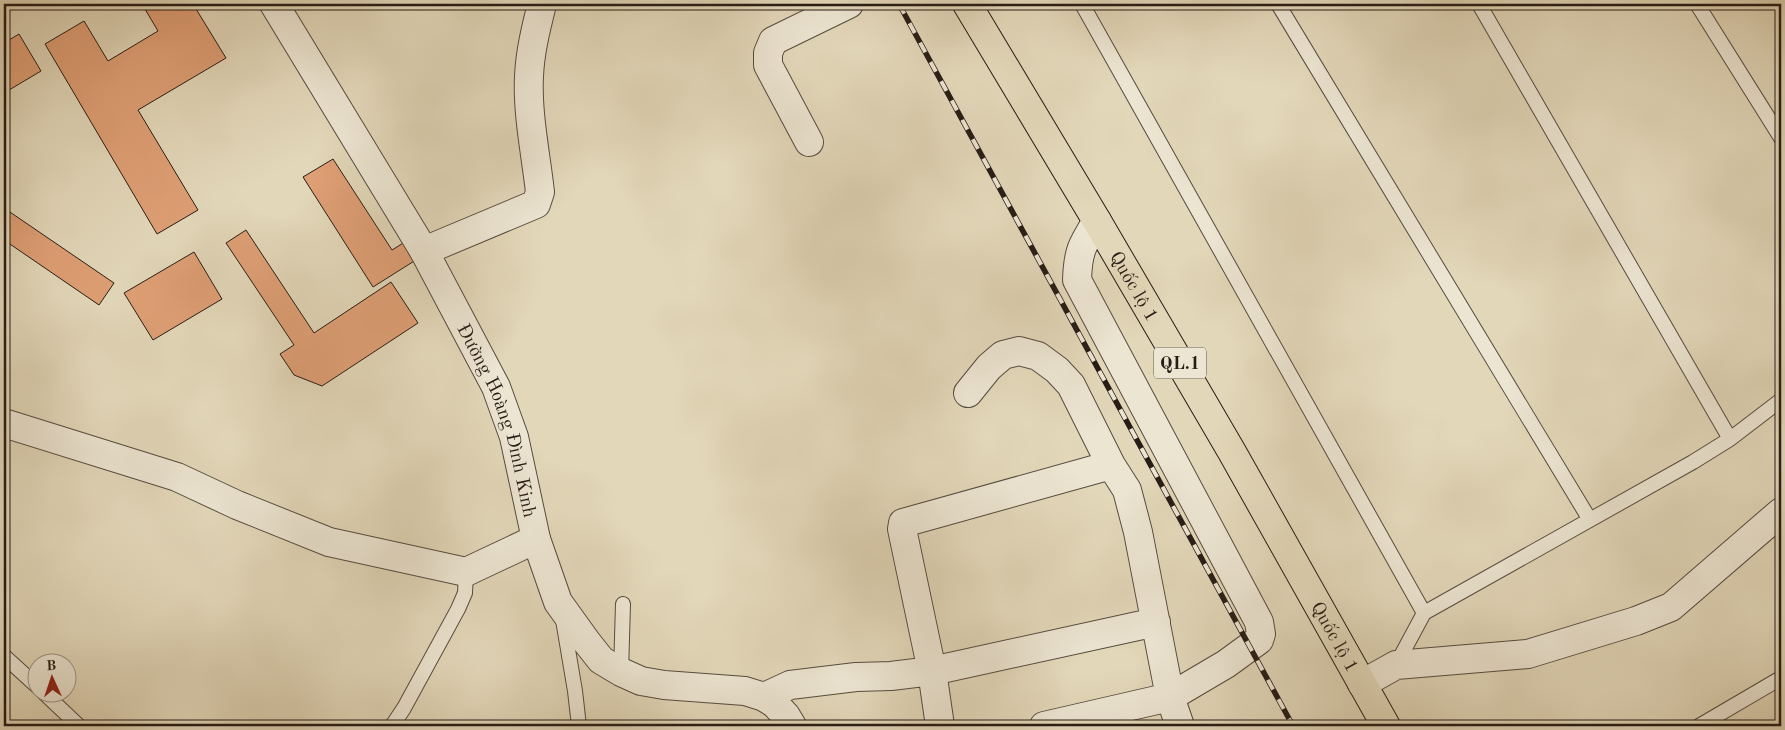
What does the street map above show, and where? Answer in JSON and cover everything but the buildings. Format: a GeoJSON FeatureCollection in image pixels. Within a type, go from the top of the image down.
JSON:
{"type":"FeatureCollection","features":[{"type":"Feature","properties":{"kind":"highway","name":"Quốc lộ 1"},"geometry":{"type":"LineString","coordinates":[[967,4],[1232,452],[1386,726]]}},
{"type":"Feature","properties":{"kind":"street","name":"Đường Hoàng Đình Kinh"},"geometry":{"type":"LineString","coordinates":[[274,4],[424,251],[496,387],[514,437],[536,539],[558,602],[600,660],[621,672],[648,682],[745,691],[764,697],[775,704],[792,726]]}},
{"type":"Feature","properties":{"kind":"street"},"geometry":{"type":"LineString","coordinates":[[424,251],[538,202],[540,192],[529,97],[529,76],[533,39],[542,4]]}},
{"type":"Feature","properties":{"kind":"street"},"geometry":{"type":"LineString","coordinates":[[809,142],[768,65],[768,53],[774,41],[849,4]]}},
{"type":"Feature","properties":{"kind":"street"},"geometry":{"type":"LineString","coordinates":[[1044,726],[1170,697],[1209,675],[1259,640],[1261,634],[1260,627],[1189,490],[1077,280],[1077,258],[1097,221]]}},
{"type":"Feature","properties":{"kind":"street"},"geometry":{"type":"LineString","coordinates":[[968,393],[989,367],[1003,355],[1019,350],[1038,356],[1057,370],[1071,385],[1111,465],[1127,490],[1156,622],[1170,697],[1180,726]]}},
{"type":"Feature","properties":{"kind":"street"},"geometry":{"type":"LineString","coordinates":[[4,423],[177,477],[262,516],[329,542],[466,572],[536,539]]}},
{"type":"Feature","properties":{"kind":"street"},"geometry":{"type":"LineString","coordinates":[[940,726],[932,671],[902,528],[903,523],[1111,465]]}},
{"type":"Feature","properties":{"kind":"street"},"geometry":{"type":"LineString","coordinates":[[1362,684],[1396,665],[1528,654],[1636,622],[1671,606],[1781,512]]}},
{"type":"Feature","properties":{"kind":"street"},"geometry":{"type":"LineString","coordinates":[[764,697],[790,686],[809,682],[932,671],[1156,622]]}},
{"type":"Feature","properties":{"kind":"lane"},"geometry":{"type":"LineString","coordinates":[[1082,4],[1424,613]]}},
{"type":"Feature","properties":{"kind":"lane"},"geometry":{"type":"LineString","coordinates":[[1278,4],[1590,520]]}},
{"type":"Feature","properties":{"kind":"lane"},"geometry":{"type":"LineString","coordinates":[[1479,4],[1730,439]]}},
{"type":"Feature","properties":{"kind":"lane"},"geometry":{"type":"LineString","coordinates":[[1697,4],[1781,138]]}},
{"type":"Feature","properties":{"kind":"lane"},"geometry":{"type":"LineString","coordinates":[[1396,665],[1424,613],[1694,462],[1730,439],[1781,400]]}},
{"type":"Feature","properties":{"kind":"lane"},"geometry":{"type":"LineString","coordinates":[[392,726],[404,708],[458,610],[465,592],[466,572]]}},
{"type":"Feature","properties":{"kind":"lane"},"geometry":{"type":"LineString","coordinates":[[558,602],[566,632],[579,726]]}},
{"type":"Feature","properties":{"kind":"lane"},"geometry":{"type":"LineString","coordinates":[[621,672],[623,604]]}},
{"type":"Feature","properties":{"kind":"lane"},"geometry":{"type":"LineString","coordinates":[[4,656],[28,678]]}},
{"type":"Feature","properties":{"kind":"lane"},"geometry":{"type":"LineString","coordinates":[[1699,726],[1781,678]]}},
{"type":"Feature","properties":{"kind":"lane"},"geometry":{"type":"LineString","coordinates":[[54,702],[79,726]]}},
{"type":"Feature","properties":{"kind":"railway"},"geometry":{"type":"LineString","coordinates":[[899,4],[1293,726]]}}]}
